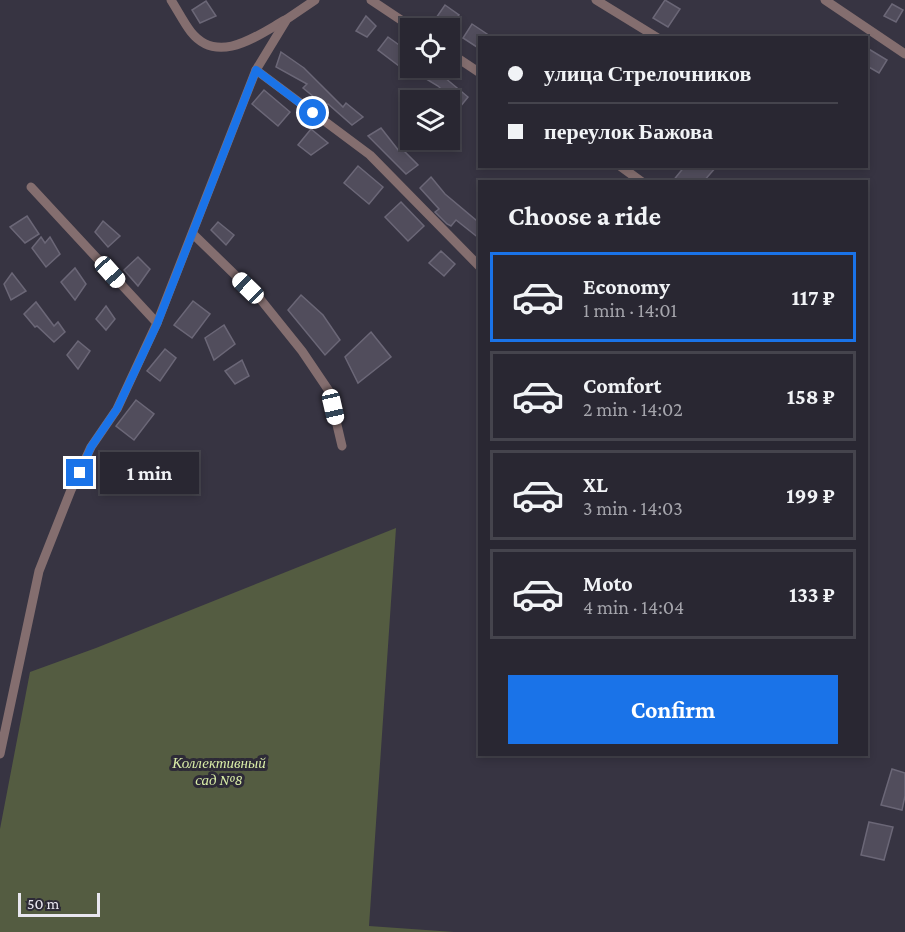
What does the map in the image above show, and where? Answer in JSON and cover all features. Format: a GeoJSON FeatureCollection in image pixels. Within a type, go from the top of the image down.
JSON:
{"type":"FeatureCollection","features":[{"type":"Feature","properties":{"kind":"street"},"geometry":{"type":"LineString","coordinates":[[171,0],[193,34],[208,45],[222,48],[236,46],[287,19],[315,0]]}},
{"type":"Feature","properties":{"kind":"street"},"geometry":{"type":"LineString","coordinates":[[371,0],[400,19]]}},
{"type":"Feature","properties":{"kind":"street"},"geometry":{"type":"LineString","coordinates":[[596,0],[655,36]]}},
{"type":"Feature","properties":{"kind":"street"},"geometry":{"type":"LineString","coordinates":[[825,0],[905,54]]}},
{"type":"Feature","properties":{"kind":"street"},"geometry":{"type":"LineString","coordinates":[[0,754],[39,571],[71,490],[91,447],[117,409],[157,324],[256,70],[287,19]]}},
{"type":"Feature","properties":{"kind":"street"},"geometry":{"type":"LineString","coordinates":[[460,60],[478,72]]}},
{"type":"Feature","properties":{"kind":"street"},"geometry":{"type":"LineString","coordinates":[[256,70],[370,155],[478,265]]}},
{"type":"Feature","properties":{"kind":"street"},"geometry":{"type":"LineString","coordinates":[[623,168],[639,180]]}},
{"type":"Feature","properties":{"kind":"street"},"geometry":{"type":"LineString","coordinates":[[31,187],[157,324]]}},
{"type":"Feature","properties":{"kind":"street"},"geometry":{"type":"LineString","coordinates":[[193,234],[261,300],[302,351],[329,391],[342,446]]}},
{"type":"Feature","properties":{"kind":"green space","name":"Коллективный сад №8"},"geometry":{"type":"Polygon","coordinates":[[[396,528],[369,926],[454,932],[0,932],[0,829],[30,672],[96,648],[396,528]]]}},
{"type":"Feature","properties":{"kind":"building"},"geometry":{"type":"Polygon","coordinates":[[[665,0],[680,9],[668,27],[653,18],[665,0]]]}},
{"type":"Feature","properties":{"kind":"building"},"geometry":{"type":"Polygon","coordinates":[[[206,1],[216,16],[200,23],[192,10],[206,1]]]}},
{"type":"Feature","properties":{"kind":"building"},"geometry":{"type":"Polygon","coordinates":[[[892,4],[903,10],[896,22],[884,16],[892,4]]]}},
{"type":"Feature","properties":{"kind":"building"},"geometry":{"type":"Polygon","coordinates":[[[445,5],[459,15],[456,18],[436,18],[445,5]]]}},
{"type":"Feature","properties":{"kind":"building"},"geometry":{"type":"Polygon","coordinates":[[[366,16],[376,26],[367,37],[356,31],[366,16]]]}},
{"type":"Feature","properties":{"kind":"building"},"geometry":{"type":"Polygon","coordinates":[[[472,24],[490,36],[478,36],[478,48],[463,38],[472,24]]]}},
{"type":"Feature","properties":{"kind":"building"},"geometry":{"type":"Polygon","coordinates":[[[388,37],[400,46],[400,65],[399,66],[378,50],[388,37]]]}},
{"type":"Feature","properties":{"kind":"building"},"geometry":{"type":"Polygon","coordinates":[[[868,49],[887,60],[879,73],[868,67],[868,49]]]}},
{"type":"Feature","properties":{"kind":"building"},"geometry":{"type":"Polygon","coordinates":[[[281,52],[304,68],[343,107],[346,103],[363,117],[352,125],[328,104],[325,106],[303,88],[307,84],[276,67],[281,52]]]}},
{"type":"Feature","properties":{"kind":"building"},"geometry":{"type":"Polygon","coordinates":[[[425,78],[445,78],[460,90],[442,90],[425,78]]]}},
{"type":"Feature","properties":{"kind":"building"},"geometry":{"type":"Polygon","coordinates":[[[264,90],[290,112],[278,126],[252,104],[264,90]]]}},
{"type":"Feature","properties":{"kind":"building"},"geometry":{"type":"Polygon","coordinates":[[[460,90],[468,97],[460,107],[460,90]]]}},
{"type":"Feature","properties":{"kind":"building"},"geometry":{"type":"Polygon","coordinates":[[[381,128],[399,151],[403,150],[418,165],[406,174],[368,136],[381,128]]]}},
{"type":"Feature","properties":{"kind":"building"},"geometry":{"type":"Polygon","coordinates":[[[311,129],[328,143],[311,155],[298,145],[311,129]]]}},
{"type":"Feature","properties":{"kind":"building"},"geometry":{"type":"Polygon","coordinates":[[[358,166],[383,187],[369,204],[344,183],[358,166]]]}},
{"type":"Feature","properties":{"kind":"building"},"geometry":{"type":"Polygon","coordinates":[[[683,168],[715,168],[705,180],[674,180],[683,168]]]}},
{"type":"Feature","properties":{"kind":"building"},"geometry":{"type":"Polygon","coordinates":[[[431,177],[445,194],[476,220],[478,218],[478,237],[456,220],[451,226],[447,224],[435,212],[439,209],[420,188],[431,177]]]}},
{"type":"Feature","properties":{"kind":"building"},"geometry":{"type":"Polygon","coordinates":[[[401,202],[424,226],[408,241],[385,217],[401,202]]]}},
{"type":"Feature","properties":{"kind":"building"},"geometry":{"type":"Polygon","coordinates":[[[27,216],[39,234],[25,243],[10,227],[27,216]]]}},
{"type":"Feature","properties":{"kind":"building"},"geometry":{"type":"Polygon","coordinates":[[[103,221],[120,236],[108,247],[95,232],[103,221]]]}},
{"type":"Feature","properties":{"kind":"building"},"geometry":{"type":"Polygon","coordinates":[[[218,222],[234,235],[226,245],[211,230],[218,222]]]}},
{"type":"Feature","properties":{"kind":"building"},"geometry":{"type":"Polygon","coordinates":[[[41,237],[45,243],[50,237],[60,254],[46,267],[32,248],[41,237]]]}},
{"type":"Feature","properties":{"kind":"building"},"geometry":{"type":"Polygon","coordinates":[[[441,251],[455,264],[444,276],[429,263],[441,251]]]}},
{"type":"Feature","properties":{"kind":"building"},"geometry":{"type":"Polygon","coordinates":[[[138,257],[150,269],[138,286],[124,270],[138,257]]]}},
{"type":"Feature","properties":{"kind":"building"},"geometry":{"type":"Polygon","coordinates":[[[75,268],[86,284],[75,300],[61,282],[75,268]]]}},
{"type":"Feature","properties":{"kind":"building"},"geometry":{"type":"Polygon","coordinates":[[[12,273],[26,291],[11,300],[4,284],[12,273]]]}},
{"type":"Feature","properties":{"kind":"building"},"geometry":{"type":"Polygon","coordinates":[[[301,295],[323,315],[340,340],[325,355],[288,310],[301,295]]]}},
{"type":"Feature","properties":{"kind":"building"},"geometry":{"type":"Polygon","coordinates":[[[193,301],[210,314],[192,338],[174,325],[193,301]]]}},
{"type":"Feature","properties":{"kind":"building"},"geometry":{"type":"Polygon","coordinates":[[[36,302],[54,326],[58,322],[65,332],[54,342],[37,326],[35,327],[24,314],[36,302]]]}},
{"type":"Feature","properties":{"kind":"building"},"geometry":{"type":"Polygon","coordinates":[[[106,306],[115,319],[106,330],[96,319],[106,306]]]}},
{"type":"Feature","properties":{"kind":"building"},"geometry":{"type":"Polygon","coordinates":[[[224,325],[235,344],[214,360],[205,338],[224,325]]]}},
{"type":"Feature","properties":{"kind":"building"},"geometry":{"type":"Polygon","coordinates":[[[371,332],[391,357],[358,383],[345,357],[371,332]]]}},
{"type":"Feature","properties":{"kind":"building"},"geometry":{"type":"Polygon","coordinates":[[[78,341],[90,351],[78,369],[67,355],[78,341]]]}},
{"type":"Feature","properties":{"kind":"building"},"geometry":{"type":"Polygon","coordinates":[[[165,349],[176,358],[160,381],[147,371],[165,349]]]}},
{"type":"Feature","properties":{"kind":"building"},"geometry":{"type":"Polygon","coordinates":[[[242,360],[249,376],[235,384],[225,371],[242,360]]]}},
{"type":"Feature","properties":{"kind":"building"},"geometry":{"type":"Polygon","coordinates":[[[136,400],[154,414],[134,440],[116,426],[136,400]]]}},
{"type":"Feature","properties":{"kind":"building"},"geometry":{"type":"Polygon","coordinates":[[[892,769],[905,773],[905,796],[902,810],[881,805],[892,769]]]}},
{"type":"Feature","properties":{"kind":"building"},"geometry":{"type":"Polygon","coordinates":[[[869,822],[893,827],[884,860],[861,855],[869,822]]]}},
{"type":"Feature","properties":{"kind":"route"},"geometry":{"type":"LineString","coordinates":[[80,473],[91,447],[117,409],[157,324],[256,70],[313,113]]}}]}
